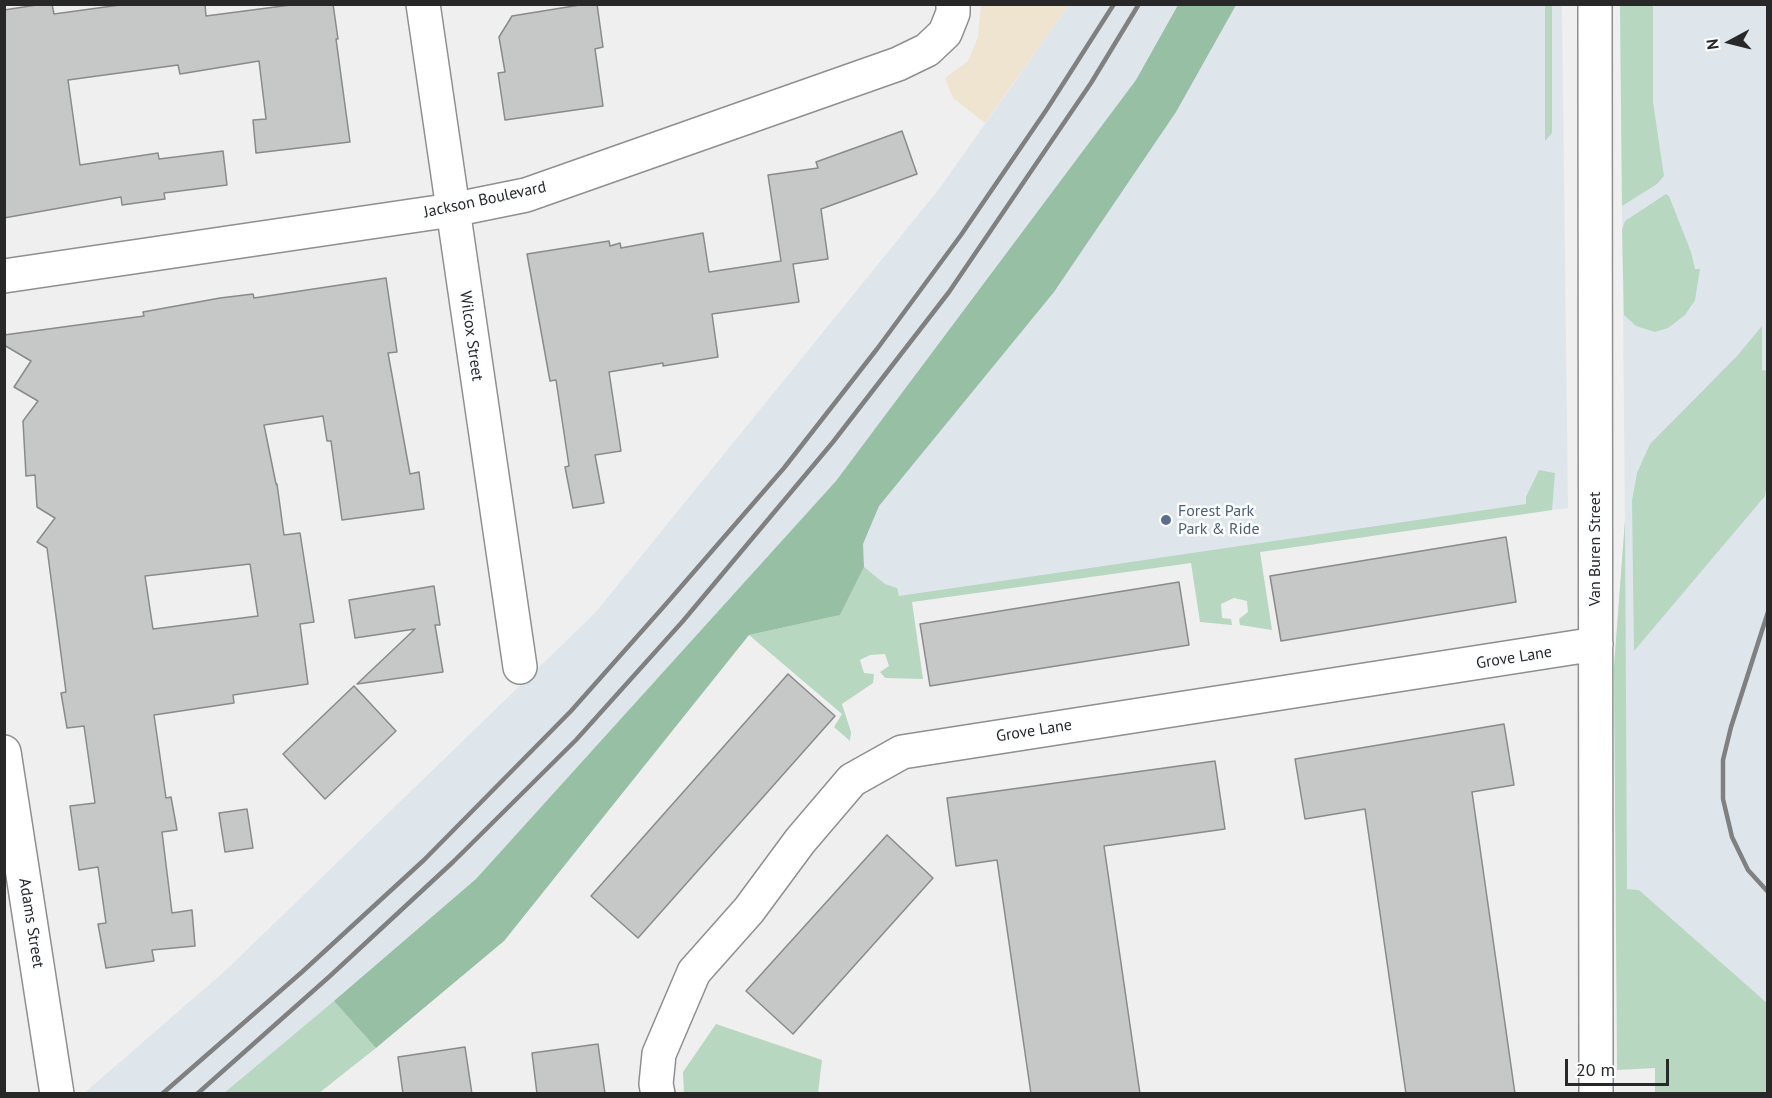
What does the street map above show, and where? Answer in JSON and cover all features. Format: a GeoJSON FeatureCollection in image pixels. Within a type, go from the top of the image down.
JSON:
{"type":"FeatureCollection","features":[{"type":"Feature","properties":{"kind":"street","name":"Wilcox Street"},"geometry":{"type":"LineString","coordinates":[[423,4],[520,667]]}},
{"type":"Feature","properties":{"kind":"street","name":"Jackson Boulevard"},"geometry":{"type":"LineString","coordinates":[[4,276],[452,210],[526,195],[898,64],[927,50],[945,33],[953,13],[953,4]]}},
{"type":"Feature","properties":{"kind":"street","name":"Van Buren Street"},"geometry":{"type":"LineString","coordinates":[[1595,4],[1596,1094]]}},
{"type":"Feature","properties":{"kind":"street","name":"Grove Lane"},"geometry":{"type":"LineString","coordinates":[[658,1094],[656,1084],[659,1054],[694,972],[749,910],[800,841],[852,780],[902,752],[1596,644]]}},
{"type":"Feature","properties":{"kind":"street","name":"Adams Street"},"geometry":{"type":"LineString","coordinates":[[4,752],[57,1094]]}},
{"type":"Feature","properties":{"kind":"shaded area"},"geometry":{"type":"Polygon","coordinates":[[[981,5],[1069,5],[985,123],[953,98],[945,78],[968,61],[978,37],[981,5]]]}},
{"type":"Feature","properties":{"kind":"shaded area"},"geometry":{"type":"Polygon","coordinates":[[[1069,5],[1562,5],[1568,508],[912,602],[749,635],[504,941],[319,1093],[83,1094],[226,970],[595,613],[939,189],[1069,5]]]}},
{"type":"Feature","properties":{"kind":"shaded area"},"geometry":{"type":"Polygon","coordinates":[[[1620,5],[1767,5],[1767,1003],[1639,890],[1616,888],[1614,667],[1625,520],[1620,5]]]}},
{"type":"Feature","properties":{"kind":"green space"},"geometry":{"type":"Polygon","coordinates":[[[1178,5],[1236,5],[1176,112],[1054,292],[879,506],[863,544],[864,567],[840,615],[749,635],[504,941],[376,1048],[334,1001],[476,879],[836,481],[1136,80],[1178,5]]]}},
{"type":"Feature","properties":{"kind":"green space"},"geometry":{"type":"Polygon","coordinates":[[[1545,5],[1552,5],[1552,133],[1545,141],[1545,5]]]}},
{"type":"Feature","properties":{"kind":"green space"},"geometry":{"type":"Polygon","coordinates":[[[1620,5],[1653,5],[1653,102],[1664,176],[1657,184],[1622,206],[1620,5]]]}},
{"type":"Feature","properties":{"kind":"green space"},"geometry":{"type":"Polygon","coordinates":[[[1666,194],[1669,196],[1691,252],[1695,269],[1700,269],[1695,300],[1685,315],[1668,328],[1655,332],[1636,326],[1624,315],[1622,230],[1625,221],[1666,194]]]}},
{"type":"Feature","properties":{"kind":"green space"},"geometry":{"type":"Polygon","coordinates":[[[1762,326],[1762,370],[1768,371],[1768,479],[1765,496],[1634,651],[1632,501],[1637,473],[1650,444],[1738,355],[1762,326]]]}},
{"type":"Feature","properties":{"kind":"green space"},"geometry":{"type":"Polygon","coordinates":[[[1539,470],[1555,473],[1552,510],[1260,552],[1272,630],[1240,625],[1239,619],[1248,612],[1247,601],[1234,598],[1221,604],[1222,618],[1231,619],[1232,625],[1200,622],[1191,563],[912,602],[923,679],[885,678],[880,672],[889,666],[885,654],[870,655],[860,660],[864,673],[874,674],[873,683],[842,704],[851,732],[850,741],[834,727],[842,714],[749,635],[840,615],[864,567],[885,584],[897,588],[899,596],[1526,504],[1526,497],[1539,470]]]}},
{"type":"Feature","properties":{"kind":"green space"},"geometry":{"type":"Polygon","coordinates":[[[1625,520],[1627,889],[1639,890],[1767,1003],[1767,1093],[1655,1093],[1655,1068],[1617,1070],[1614,667],[1625,520]]]}},
{"type":"Feature","properties":{"kind":"green space"},"geometry":{"type":"Polygon","coordinates":[[[334,1001],[376,1048],[319,1093],[223,1094],[334,1001]]]}},
{"type":"Feature","properties":{"kind":"green space"},"geometry":{"type":"Polygon","coordinates":[[[716,1024],[822,1060],[818,1093],[684,1093],[683,1072],[716,1024]]]}},
{"type":"Feature","properties":{"kind":"building"},"geometry":{"type":"Polygon","coordinates":[[[52,4],[54,14],[127,4],[205,4],[206,16],[298,4],[333,4],[350,142],[256,153],[253,120],[266,119],[259,61],[180,74],[178,65],[68,80],[80,165],[158,153],[159,159],[223,151],[227,185],[164,193],[165,199],[122,205],[121,197],[4,218],[4,10],[52,4]]]}},
{"type":"Feature","properties":{"kind":"building"},"geometry":{"type":"Polygon","coordinates":[[[597,4],[603,47],[595,49],[603,106],[505,120],[498,73],[505,72],[499,37],[512,16],[597,4]]]}},
{"type":"Feature","properties":{"kind":"building"},"geometry":{"type":"Polygon","coordinates":[[[902,131],[917,174],[821,209],[828,259],[793,264],[799,302],[712,314],[718,357],[609,372],[621,451],[595,455],[604,503],[573,508],[565,467],[569,466],[556,380],[550,381],[527,254],[609,241],[610,246],[620,243],[621,248],[703,233],[709,272],[781,261],[768,175],[818,168],[816,162],[902,131]]]}},
{"type":"Feature","properties":{"kind":"building"},"geometry":{"type":"Polygon","coordinates":[[[386,278],[397,352],[388,353],[410,474],[419,472],[424,509],[342,520],[331,441],[327,441],[323,416],[264,425],[277,484],[284,535],[300,533],[314,622],[300,624],[308,684],[233,695],[234,703],[154,715],[166,798],[171,797],[177,830],[162,832],[172,913],[192,910],[195,946],[152,950],[154,961],[106,968],[98,924],[106,923],[98,867],[79,870],[70,806],[95,803],[84,726],[67,728],[61,693],[66,692],[47,548],[37,542],[55,518],[37,507],[35,475],[26,476],[23,421],[38,401],[14,387],[31,361],[4,345],[4,335],[144,316],[143,312],[220,298],[253,294],[254,298],[386,278]],[[250,564],[145,576],[153,629],[258,616],[250,564]]]}},
{"type":"Feature","properties":{"kind":"building"},"geometry":{"type":"Polygon","coordinates":[[[1506,537],[1516,602],[1281,641],[1270,576],[1506,537]]]}},
{"type":"Feature","properties":{"kind":"building"},"geometry":{"type":"Polygon","coordinates":[[[1179,582],[1189,645],[930,686],[920,624],[1179,582]]]}},
{"type":"Feature","properties":{"kind":"building"},"geometry":{"type":"Polygon","coordinates":[[[434,586],[440,625],[435,625],[443,672],[357,684],[415,629],[355,638],[349,600],[434,586]]]}},
{"type":"Feature","properties":{"kind":"building"},"geometry":{"type":"Polygon","coordinates":[[[788,674],[835,716],[638,938],[591,896],[788,674]]]}},
{"type":"Feature","properties":{"kind":"building"},"geometry":{"type":"Polygon","coordinates":[[[354,686],[396,731],[325,799],[283,754],[354,686]]]}},
{"type":"Feature","properties":{"kind":"building"},"geometry":{"type":"Polygon","coordinates":[[[1504,724],[1514,785],[1472,792],[1515,1094],[1406,1094],[1365,809],[1305,819],[1295,759],[1504,724]]]}},
{"type":"Feature","properties":{"kind":"building"},"geometry":{"type":"Polygon","coordinates":[[[1215,761],[1225,829],[1104,846],[1140,1094],[1031,1094],[997,860],[956,866],[947,798],[1215,761]]]}},
{"type":"Feature","properties":{"kind":"building"},"geometry":{"type":"Polygon","coordinates":[[[247,809],[253,848],[225,852],[219,813],[247,809]]]}},
{"type":"Feature","properties":{"kind":"building"},"geometry":{"type":"Polygon","coordinates":[[[887,835],[933,878],[793,1034],[746,991],[887,835]]]}},
{"type":"Feature","properties":{"kind":"building"},"geometry":{"type":"Polygon","coordinates":[[[598,1044],[605,1094],[537,1094],[532,1053],[598,1044]]]}},
{"type":"Feature","properties":{"kind":"building"},"geometry":{"type":"Polygon","coordinates":[[[465,1047],[472,1094],[403,1094],[398,1057],[465,1047]]]}},
{"type":"Feature","properties":{"kind":"railway"},"geometry":{"type":"LineString","coordinates":[[162,1094],[302,972],[424,860],[571,711],[666,604],[784,468],[877,349],[961,235],[1047,109],[1114,4]]}},
{"type":"Feature","properties":{"kind":"railway"},"geometry":{"type":"LineString","coordinates":[[197,1094],[330,976],[453,862],[576,740],[683,621],[833,442],[949,292],[1091,83],[1139,4]]}},
{"type":"Feature","properties":{"kind":"railway"},"geometry":{"type":"LineString","coordinates":[[1768,612],[1731,727],[1723,760],[1723,799],[1732,837],[1748,870],[1768,892]]}},
{"type":"Feature","properties":{"kind":"place","name":"Forest Park Park & Ride"},"geometry":{"type":"Point","coordinates":[1166,520]}}]}
